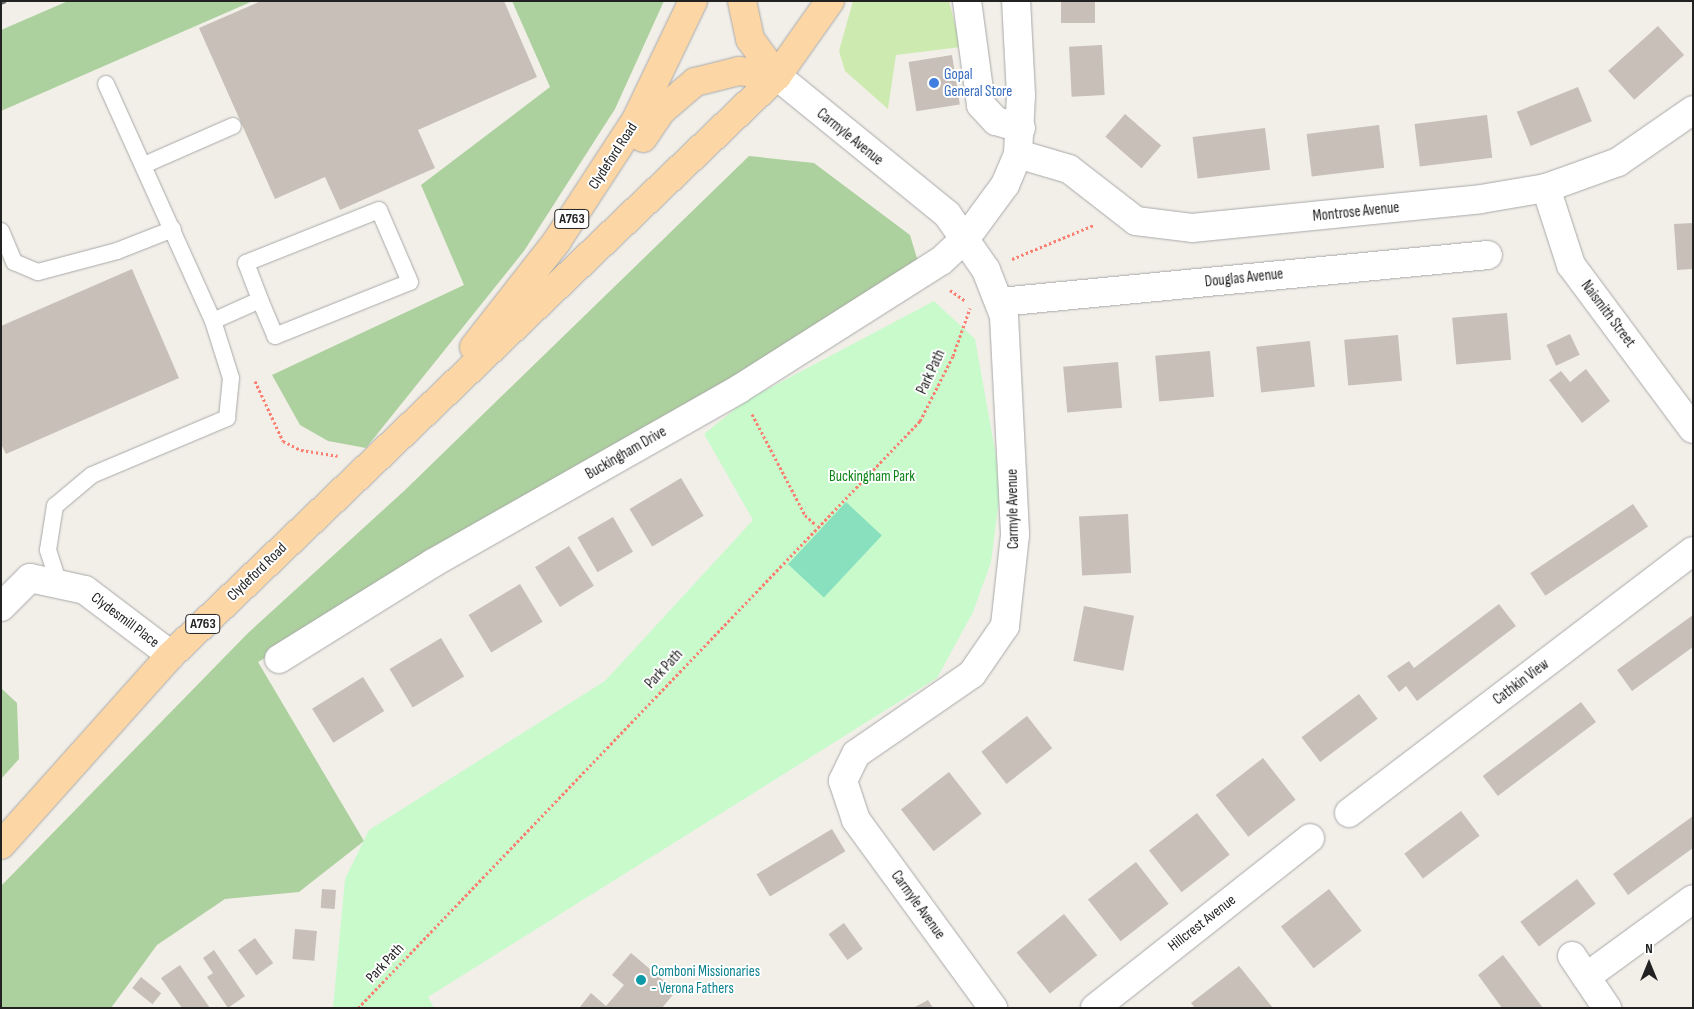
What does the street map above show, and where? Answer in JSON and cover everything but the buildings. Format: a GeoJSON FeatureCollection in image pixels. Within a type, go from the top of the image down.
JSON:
{"type":"FeatureCollection","features":[{"type":"Feature","properties":{"kind":"main road","name":"Clydeford Road"},"geometry":{"type":"LineString","coordinates":[[418,416],[558,241],[636,120],[693,1]]}},
{"type":"Feature","properties":{"kind":"main road"},"geometry":{"type":"LineString","coordinates":[[742,1],[750,39],[777,76]]}},
{"type":"Feature","properties":{"kind":"main road","name":"A763"},"geometry":{"type":"LineString","coordinates":[[777,76],[830,1]]}},
{"type":"Feature","properties":{"kind":"main road"},"geometry":{"type":"LineString","coordinates":[[558,241],[606,197],[661,111],[695,82],[739,71],[777,76]]}},
{"type":"Feature","properties":{"kind":"main road","name":"Clydeford Road"},"geometry":{"type":"LineString","coordinates":[[1,845],[171,655],[418,416],[777,76]]}},
{"type":"Feature","properties":{"kind":"street","name":"Montrose Avenue"},"geometry":{"type":"LineString","coordinates":[[967,1],[981,105],[1019,141],[1068,169],[1121,214],[1153,226],[1192,228],[1482,199],[1546,188],[1618,162],[1693,110]]}},
{"type":"Feature","properties":{"kind":"street"},"geometry":{"type":"LineString","coordinates":[[966,238],[1005,185],[1019,141],[1016,1]]}},
{"type":"Feature","properties":{"kind":"street","name":"Carmyle Avenue"},"geometry":{"type":"LineString","coordinates":[[777,76],[947,214],[966,238],[986,270],[1000,302],[1006,337],[1015,536],[1005,626],[972,674],[856,754],[843,781],[856,820],[993,1008]]}},
{"type":"Feature","properties":{"kind":"street","name":"Naismith Street"},"geometry":{"type":"LineString","coordinates":[[1546,188],[1571,265],[1693,429]]}},
{"type":"Feature","properties":{"kind":"street","name":"Buckingham Drive"},"geometry":{"type":"LineString","coordinates":[[279,659],[433,563],[739,389],[922,274],[966,238]]}},
{"type":"Feature","properties":{"kind":"street","name":"Douglas Avenue"},"geometry":{"type":"LineString","coordinates":[[1000,302],[1488,255]]}},
{"type":"Feature","properties":{"kind":"street","name":"Cathkin View"},"geometry":{"type":"LineString","coordinates":[[1350,813],[1693,550]]}},
{"type":"Feature","properties":{"kind":"street","name":"Clydesmill Place"},"geometry":{"type":"LineString","coordinates":[[1,607],[30,578],[85,590],[171,655]]}},
{"type":"Feature","properties":{"kind":"street","name":"Hillcrest Avenue"},"geometry":{"type":"LineString","coordinates":[[1095,1008],[1310,838]]}},
{"type":"Feature","properties":{"kind":"street"},"geometry":{"type":"LineString","coordinates":[[1607,1008],[1579,966],[1693,899]]}},
{"type":"Feature","properties":{"kind":"lane"},"geometry":{"type":"LineString","coordinates":[[59,584],[48,550],[55,506],[92,475],[228,418],[231,378],[213,321],[173,228],[106,84]]}},
{"type":"Feature","properties":{"kind":"lane"},"geometry":{"type":"LineString","coordinates":[[144,165],[233,126]]}},
{"type":"Feature","properties":{"kind":"lane"},"geometry":{"type":"LineString","coordinates":[[379,210],[410,282],[275,336],[260,300],[246,263],[379,210]]}},
{"type":"Feature","properties":{"kind":"lane"},"geometry":{"type":"LineString","coordinates":[[1,231],[14,262],[38,272],[117,251],[173,228]]}},
{"type":"Feature","properties":{"kind":"lane"},"geometry":{"type":"LineString","coordinates":[[213,321],[260,300]]}},
{"type":"Feature","properties":{"kind":"path"},"geometry":{"type":"LineString","coordinates":[[986,270],[1121,214]]}},
{"type":"Feature","properties":{"kind":"path","name":"Park Path"},"geometry":{"type":"LineString","coordinates":[[358,1008],[816,525],[920,421],[972,304],[922,274]]}},
{"type":"Feature","properties":{"kind":"path"},"geometry":{"type":"LineString","coordinates":[[231,378],[251,374],[283,441],[301,450],[372,462]]}},
{"type":"Feature","properties":{"kind":"path"},"geometry":{"type":"LineString","coordinates":[[739,389],[805,515],[816,525]]}},
{"type":"Feature","properties":{"kind":"green space"},"geometry":{"type":"Polygon","coordinates":[[[68,1],[253,1],[1,111],[1,30],[68,1]]]}},
{"type":"Feature","properties":{"kind":"green space"},"geometry":{"type":"Polygon","coordinates":[[[512,1],[664,1],[615,109],[524,251],[366,448],[328,441],[300,425],[272,375],[464,285],[421,185],[550,87],[512,1]]]}},
{"type":"Feature","properties":{"kind":"green space"},"geometry":{"type":"Polygon","coordinates":[[[853,1],[949,1],[961,47],[896,55],[888,109],[845,71],[839,51],[853,1]]]}},
{"type":"Feature","properties":{"kind":"green space"},"geometry":{"type":"Polygon","coordinates":[[[749,156],[814,163],[910,235],[919,265],[433,563],[258,662],[364,841],[299,892],[225,899],[157,945],[111,1008],[1,1008],[1,886],[247,634],[404,491],[749,156]]]}},
{"type":"Feature","properties":{"kind":"green space","name":"Buckingham Park"},"geometry":{"type":"Polygon","coordinates":[[[934,301],[975,339],[1001,484],[991,562],[973,612],[937,678],[428,997],[434,1008],[333,1008],[345,879],[369,830],[605,681],[753,520],[704,434],[745,401],[934,301]]]}},
{"type":"Feature","properties":{"kind":"green space"},"geometry":{"type":"Polygon","coordinates":[[[846,502],[882,535],[824,598],[788,564],[846,502]]]}},
{"type":"Feature","properties":{"kind":"green space"},"geometry":{"type":"Polygon","coordinates":[[[1,688],[17,703],[19,759],[1,779],[1,688]]]}},
{"type":"Feature","properties":{"kind":"railway"},"geometry":{"type":"LineString","coordinates":[[1,3],[6,1]]}},
{"type":"Feature","properties":{"kind":"place","name":"Gopal General Store"},"geometry":{"type":"Point","coordinates":[934,83]}},
{"type":"Feature","properties":{"kind":"place","name":"Comboni Missionaries - Verona Fathers"},"geometry":{"type":"Point","coordinates":[641,980]}}]}
